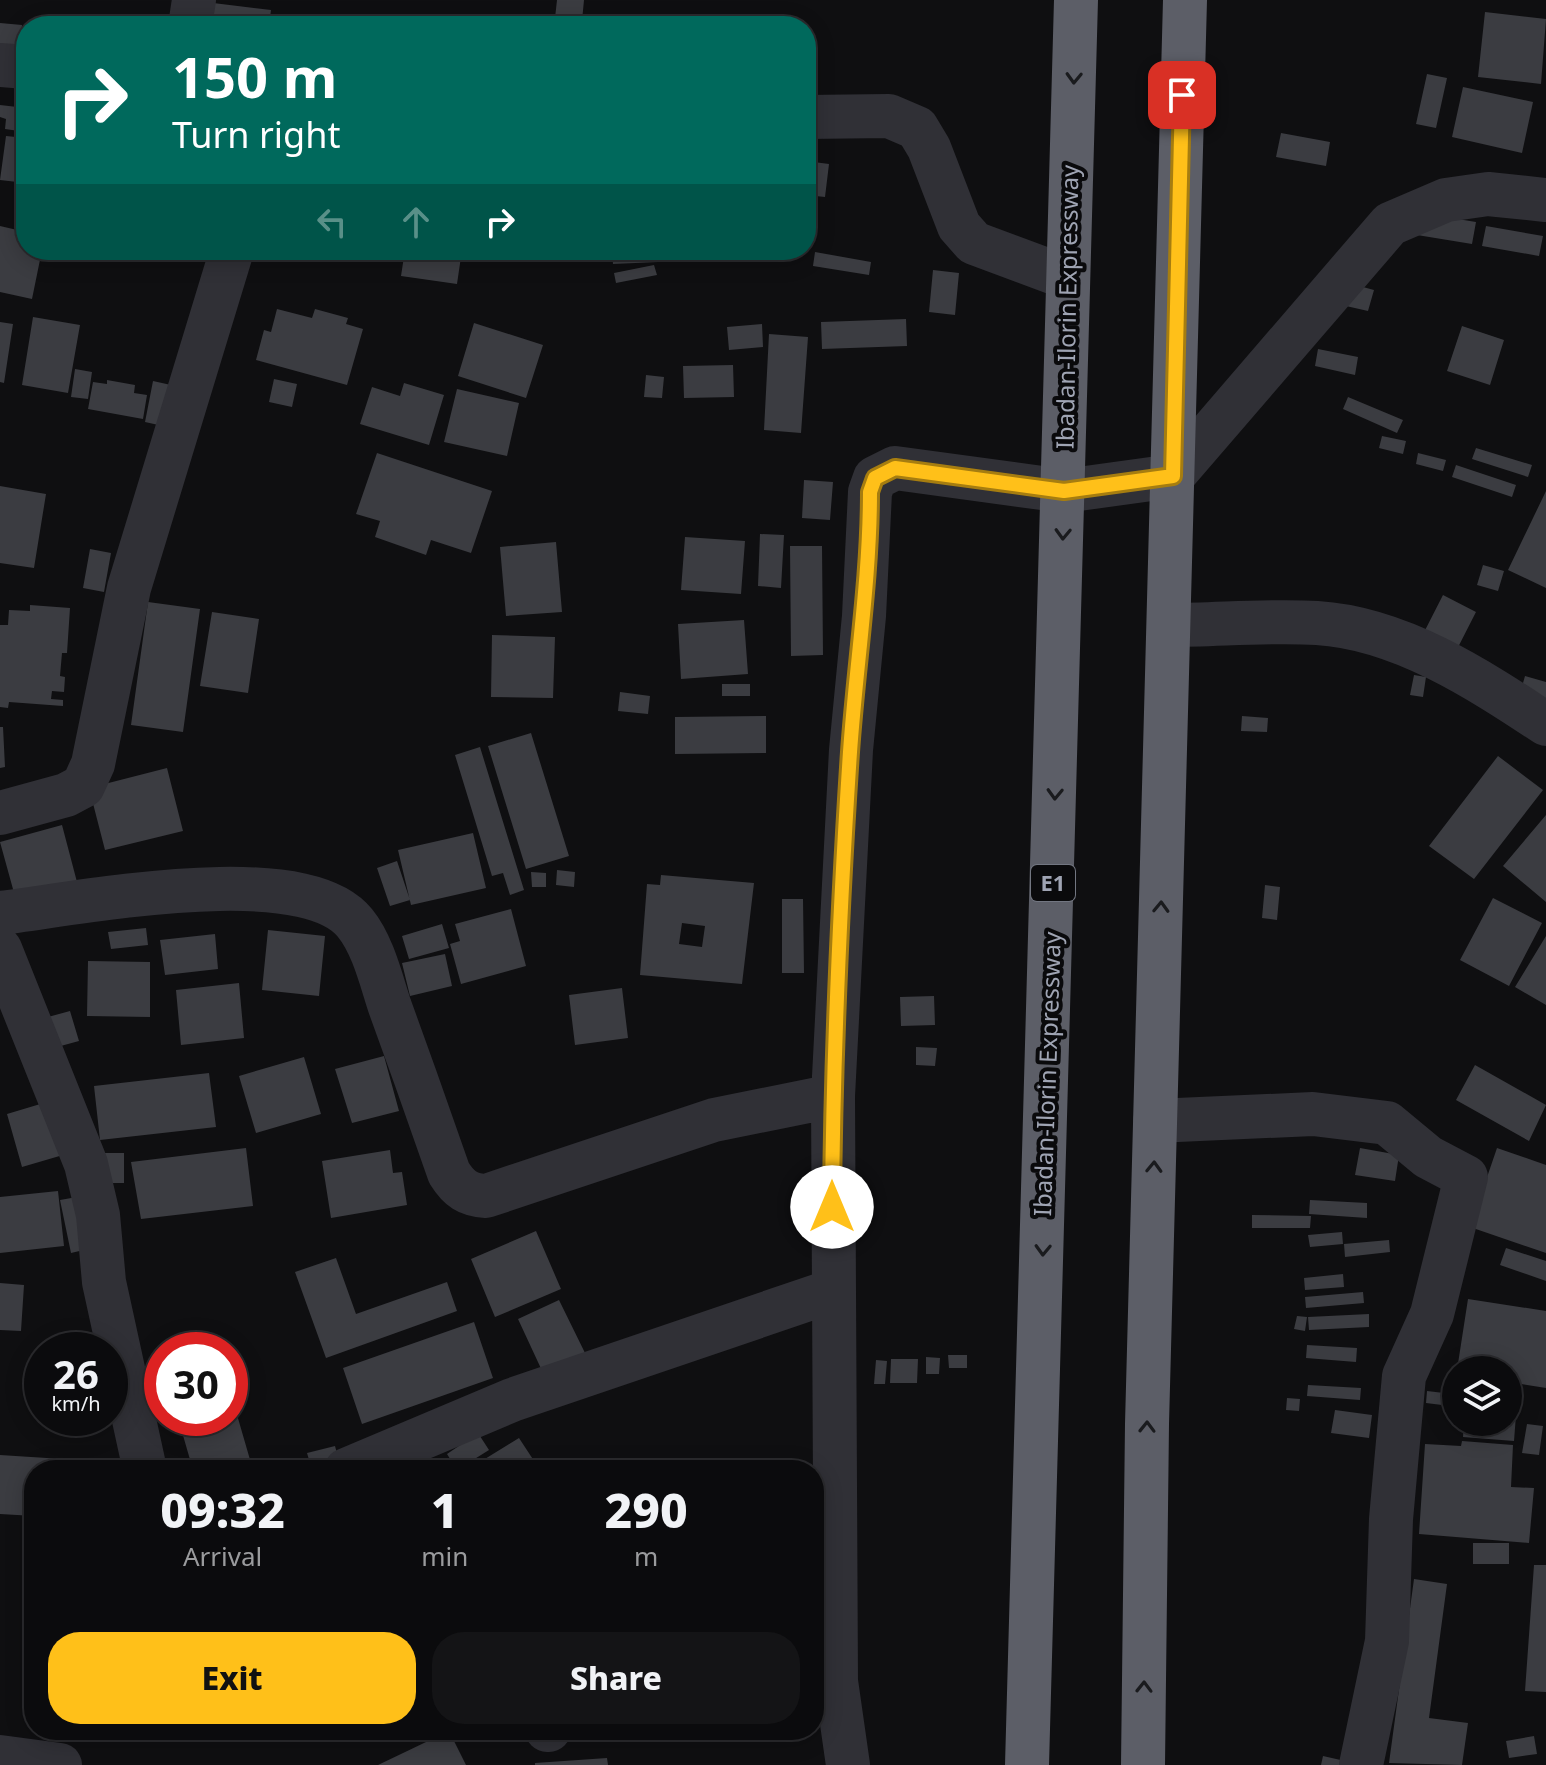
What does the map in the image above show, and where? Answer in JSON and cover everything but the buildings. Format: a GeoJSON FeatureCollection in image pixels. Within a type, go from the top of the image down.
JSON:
{"type":"FeatureCollection","features":[{"type":"Feature","properties":{"kind":"highway","name":"Ibadan-Ilorin Expressway"},"geometry":{"type":"LineString","coordinates":[[1027,1765],[1076,0]]}},
{"type":"Feature","properties":{"kind":"highway"},"geometry":{"type":"LineString","coordinates":[[1143,1765],[1155,1121],[1185,0]]}},
{"type":"Feature","properties":{"kind":"street"},"geometry":{"type":"LineString","coordinates":[[816,117],[889,116],[917,128],[929,148],[959,226],[974,243],[1068,278]]}},
{"type":"Feature","properties":{"kind":"street"},"geometry":{"type":"LineString","coordinates":[[848,1765],[826,1695],[833,1096],[851,750],[864,616],[870,492],[875,478],[895,468],[1064,491],[1173,476],[1390,224],[1446,200],[1488,194],[1546,200]]}},
{"type":"Feature","properties":{"kind":"street"},"geometry":{"type":"LineString","coordinates":[[0,813],[66,795],[83,786],[93,764],[129,588],[229,260]]}},
{"type":"Feature","properties":{"kind":"street"},"geometry":{"type":"LineString","coordinates":[[1169,625],[1318,623],[1363,630],[1396,640],[1493,690],[1546,724]]}},
{"type":"Feature","properties":{"kind":"street"},"geometry":{"type":"LineString","coordinates":[[0,913],[222,886],[309,897],[344,912],[357,925],[376,966],[449,1173],[462,1190],[475,1195],[486,1196],[714,1120],[833,1096]]}},
{"type":"Feature","properties":{"kind":"street"},"geometry":{"type":"LineString","coordinates":[[0,1026],[6,964]]}},
{"type":"Feature","properties":{"kind":"street"},"geometry":{"type":"LineString","coordinates":[[6,964],[86,1164],[98,1215],[104,1282],[143,1460]]}},
{"type":"Feature","properties":{"kind":"street"},"geometry":{"type":"LineString","coordinates":[[1155,1121],[1313,1114],[1387,1123],[1428,1157],[1466,1177],[1432,1314],[1404,1376],[1391,1519],[1387,1641],[1361,1765]]}},
{"type":"Feature","properties":{"kind":"street"},"geometry":{"type":"LineString","coordinates":[[370,1460],[512,1400],[832,1291]]}},
{"type":"Feature","properties":{"kind":"street"},"geometry":{"type":"LineString","coordinates":[[0,1757],[60,1765]]}},
{"type":"Feature","properties":{"kind":"route"},"geometry":{"type":"LineString","coordinates":[[832,1207],[833,1096],[851,750],[864,616],[870,492],[880,473],[895,468],[1064,491],[1173,476],[1182,95]]}}]}
